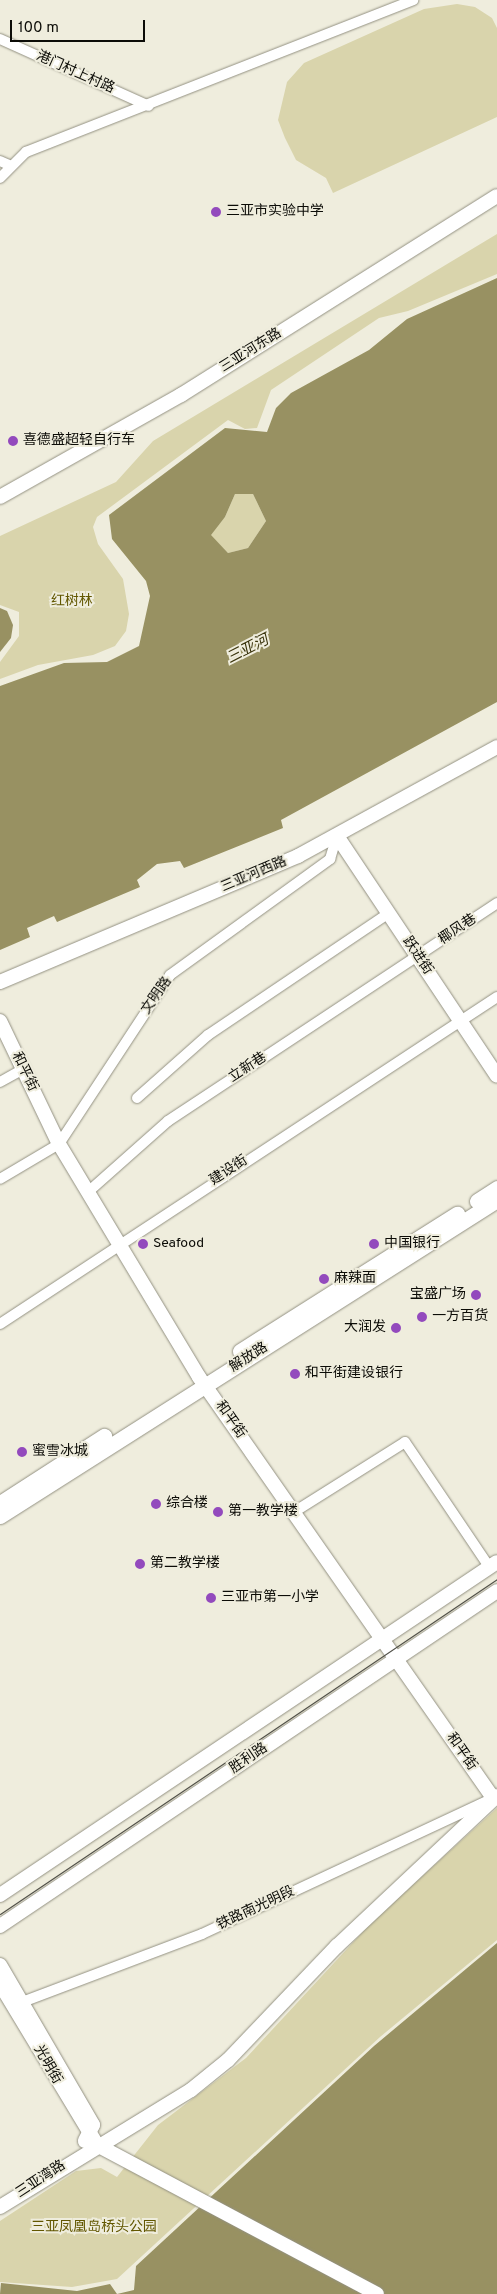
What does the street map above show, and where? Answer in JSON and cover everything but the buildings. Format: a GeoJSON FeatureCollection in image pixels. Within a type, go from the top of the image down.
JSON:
{"type":"FeatureCollection","features":[{"type":"Feature","properties":{"kind":"main road","name":"解放路"},"geometry":{"type":"LineString","coordinates":[[0,1516],[497,1188]]}},
{"type":"Feature","properties":{"kind":"main road","name":"解放路"},"geometry":{"type":"LineString","coordinates":[[0,1503],[497,1200]]}},
{"type":"Feature","properties":{"kind":"street"},"geometry":{"type":"LineString","coordinates":[[0,178],[26,152],[149,106],[413,0]]}},
{"type":"Feature","properties":{"kind":"street","name":"港门村上村路"},"geometry":{"type":"LineString","coordinates":[[0,39],[149,106]]}},
{"type":"Feature","properties":{"kind":"street"},"geometry":{"type":"LineString","coordinates":[[0,161],[11,166]]}},
{"type":"Feature","properties":{"kind":"street","name":"三亚河东路"},"geometry":{"type":"LineString","coordinates":[[0,497],[181,395],[497,196]]}},
{"type":"Feature","properties":{"kind":"street","name":"三亚河西路"},"geometry":{"type":"LineString","coordinates":[[0,975],[334,830],[497,739]]}},
{"type":"Feature","properties":{"kind":"street","name":"三亚河西路"},"geometry":{"type":"LineString","coordinates":[[0,982],[337,836],[497,747]]}},
{"type":"Feature","properties":{"kind":"street","name":"跃进街"},"geometry":{"type":"LineString","coordinates":[[337,836],[497,1076]]}},
{"type":"Feature","properties":{"kind":"street","name":"文明路"},"geometry":{"type":"LineString","coordinates":[[0,1179],[59,1144],[170,975],[330,860],[337,836]]}},
{"type":"Feature","properties":{"kind":"street","name":"椰风巷"},"geometry":{"type":"LineString","coordinates":[[418,957],[497,903]]}},
{"type":"Feature","properties":{"kind":"street"},"geometry":{"type":"LineString","coordinates":[[137,1098],[188,1049],[389,913]]}},
{"type":"Feature","properties":{"kind":"street","name":"立新巷"},"geometry":{"type":"LineString","coordinates":[[88,1192],[168,1121],[418,957]]}},
{"type":"Feature","properties":{"kind":"street","name":"建设街"},"geometry":{"type":"LineString","coordinates":[[0,1324],[119,1243],[497,997]]}},
{"type":"Feature","properties":{"kind":"street","name":"和平街"},"geometry":{"type":"LineString","coordinates":[[0,1021],[59,1144],[202,1381],[495,1797]]}},
{"type":"Feature","properties":{"kind":"street"},"geometry":{"type":"LineString","coordinates":[[0,1082],[23,1069]]}},
{"type":"Feature","properties":{"kind":"street"},"geometry":{"type":"LineString","coordinates":[[294,1512],[405,1442],[493,1565]]}},
{"type":"Feature","properties":{"kind":"street","name":"胜利路"},"geometry":{"type":"LineString","coordinates":[[0,1895],[385,1642],[493,1565]]}},
{"type":"Feature","properties":{"kind":"street","name":"胜利路"},"geometry":{"type":"LineString","coordinates":[[0,1926],[397,1660],[497,1590]]}},
{"type":"Feature","properties":{"kind":"street"},"geometry":{"type":"LineString","coordinates":[[93,2135],[190,2090],[228,2060],[337,1946],[495,1797]]}},
{"type":"Feature","properties":{"kind":"street","name":"铁路南光明段"},"geometry":{"type":"LineString","coordinates":[[18,2003],[202,1934],[495,1797]]}},
{"type":"Feature","properties":{"kind":"street","name":"光明街"},"geometry":{"type":"LineString","coordinates":[[0,1965],[18,2003],[93,2135]]}},
{"type":"Feature","properties":{"kind":"street","name":"光明街"},"geometry":{"type":"LineString","coordinates":[[0,1984],[18,2003]]}},
{"type":"Feature","properties":{"kind":"street"},"geometry":{"type":"LineString","coordinates":[[93,2135],[195,2196],[378,2294]]}},
{"type":"Feature","properties":{"kind":"street","name":"三亚湾路"},"geometry":{"type":"LineString","coordinates":[[0,2207],[74,2159],[93,2135]]}},
{"type":"Feature","properties":{"kind":"green space"},"geometry":{"type":"Polygon","coordinates":[[[457,4],[475,7],[492,18],[497,28],[497,117],[333,193],[326,178],[296,160],[285,138],[278,120],[287,82],[304,63],[424,9],[457,4]]]}},
{"type":"Feature","properties":{"kind":"green space","name":"红树林"},"geometry":{"type":"Polygon","coordinates":[[[497,234],[497,274],[408,311],[379,318],[271,390],[257,428],[245,429],[228,420],[97,517],[93,527],[98,544],[123,579],[129,614],[126,631],[115,646],[93,655],[38,665],[0,679],[0,662],[19,636],[19,612],[0,605],[0,536],[116,482],[153,441],[497,234]]]}},
{"type":"Feature","properties":{"kind":"green space"},"geometry":{"type":"Polygon","coordinates":[[[235,494],[253,494],[266,521],[248,548],[228,553],[210,535],[225,517],[235,494]]]}},
{"type":"Feature","properties":{"kind":"green space","name":"三亚凤凰岛桥头公园"},"geometry":{"type":"Polygon","coordinates":[[[497,1808],[497,1940],[380,2037],[117,2279],[72,2287],[0,2282],[0,2221],[76,2171],[101,2168],[117,2177],[158,2125],[246,2058],[371,1923],[497,1808]]]}},
{"type":"Feature","properties":{"kind":"water","name":"三亚河"},"geometry":{"type":"Polygon","coordinates":[[[497,278],[497,702],[281,820],[283,828],[184,868],[180,861],[157,864],[137,880],[140,887],[57,922],[54,916],[27,928],[30,937],[0,950],[0,686],[64,663],[107,662],[139,646],[150,596],[146,581],[112,539],[109,515],[225,428],[267,432],[276,408],[291,393],[369,350],[407,319],[497,278]],[[235,494],[225,517],[211,535],[228,553],[248,548],[266,521],[253,494],[235,494]]]}},
{"type":"Feature","properties":{"kind":"water"},"geometry":{"type":"Polygon","coordinates":[[[0,608],[7,611],[13,625],[11,638],[0,652],[0,608]]]}},
{"type":"Feature","properties":{"kind":"water"},"geometry":{"type":"Polygon","coordinates":[[[497,1943],[497,2294],[117,2294],[134,2290],[136,2266],[374,2046],[497,1943]]]}},
{"type":"Feature","properties":{"kind":"water"},"geometry":{"type":"Polygon","coordinates":[[[1,2283],[77,2291],[110,2284],[117,2294],[0,2294],[1,2283]]]}},
{"type":"Feature","properties":{"kind":"tram line"},"geometry":{"type":"LineString","coordinates":[[0,1914],[497,1579]]}},
{"type":"Feature","properties":{"kind":"place","name":"三亚市实验中学"},"geometry":{"type":"Point","coordinates":[216,212]}},
{"type":"Feature","properties":{"kind":"place","name":"喜德盛超轻自行车"},"geometry":{"type":"Point","coordinates":[13,441]}},
{"type":"Feature","properties":{"kind":"place","name":"Seafood"},"geometry":{"type":"Point","coordinates":[143,1244]}},
{"type":"Feature","properties":{"kind":"place","name":"中国银行"},"geometry":{"type":"Point","coordinates":[374,1244]}},
{"type":"Feature","properties":{"kind":"place","name":"麻辣面"},"geometry":{"type":"Point","coordinates":[324,1279]}},
{"type":"Feature","properties":{"kind":"place","name":"宝盛广场"},"geometry":{"type":"Point","coordinates":[476,1295]}},
{"type":"Feature","properties":{"kind":"place","name":"一方百货"},"geometry":{"type":"Point","coordinates":[422,1317]}},
{"type":"Feature","properties":{"kind":"place","name":"大润发"},"geometry":{"type":"Point","coordinates":[396,1328]}},
{"type":"Feature","properties":{"kind":"place","name":"和平街建设银行"},"geometry":{"type":"Point","coordinates":[295,1374]}},
{"type":"Feature","properties":{"kind":"place","name":"蜜雪冰城"},"geometry":{"type":"Point","coordinates":[22,1452]}},
{"type":"Feature","properties":{"kind":"place","name":"综合楼"},"geometry":{"type":"Point","coordinates":[156,1504]}},
{"type":"Feature","properties":{"kind":"place","name":"第一教学楼"},"geometry":{"type":"Point","coordinates":[218,1512]}},
{"type":"Feature","properties":{"kind":"place","name":"第二教学楼"},"geometry":{"type":"Point","coordinates":[140,1564]}},
{"type":"Feature","properties":{"kind":"place","name":"三亚市第一小学"},"geometry":{"type":"Point","coordinates":[211,1598]}}]}
